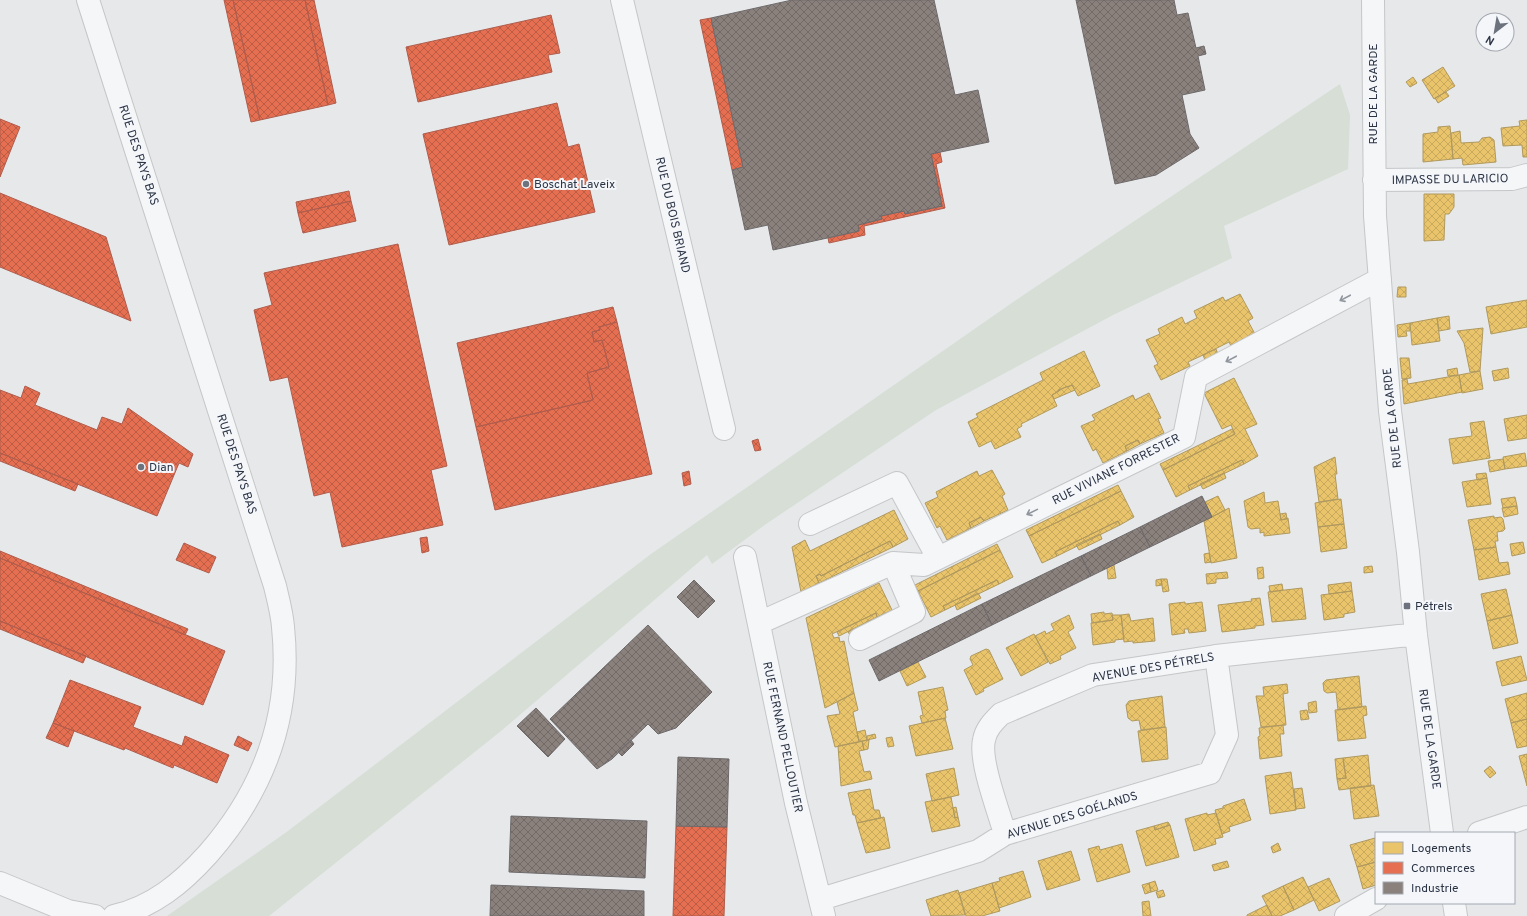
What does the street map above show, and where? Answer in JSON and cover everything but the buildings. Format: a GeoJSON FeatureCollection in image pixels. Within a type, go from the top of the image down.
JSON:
{"type":"FeatureCollection","features":[{"type":"Feature","properties":{"kind":"street","name":"RUE DES PAYS BAS"},"geometry":{"type":"LineString","coordinates":[[88,0],[273,578],[283,626],[284,666],[279,720],[268,758],[255,787],[238,816],[218,843],[189,874],[155,901],[114,916]]}},
{"type":"Feature","properties":{"kind":"street","name":"RUE DU BOIS BRIAND"},"geometry":{"type":"LineString","coordinates":[[622,0],[724,429]]}},
{"type":"Feature","properties":{"kind":"street","name":"RUE DE LA GARDE"},"geometry":{"type":"LineString","coordinates":[[1373,0],[1374,180],[1390,411],[1408,552],[1416,635],[1442,832]]}},
{"type":"Feature","properties":{"kind":"street","name":"IMPASSE DU LARICIO"},"geometry":{"type":"LineString","coordinates":[[1374,180],[1512,179],[1527,175]]}},
{"type":"Feature","properties":{"kind":"street","name":"RUE VIVIANE FORRESTER"},"geometry":{"type":"LineString","coordinates":[[758,622],[893,563],[924,565],[1184,438],[1196,377],[1380,279]]}},
{"type":"Feature","properties":{"kind":"street"},"geometry":{"type":"LineString","coordinates":[[810,524],[897,483],[938,558]]}},
{"type":"Feature","properties":{"kind":"street","name":"RUE FERNAND PELLOUTIER"},"geometry":{"type":"LineString","coordinates":[[745,557],[796,802],[822,907]]}},
{"type":"Feature","properties":{"kind":"street"},"geometry":{"type":"LineString","coordinates":[[860,639],[914,612],[893,563]]}},
{"type":"Feature","properties":{"kind":"street","name":"AVENUE DES PÉTRELS"},"geometry":{"type":"LineString","coordinates":[[1005,834],[984,762],[983,741],[990,725],[1000,714],[1093,675],[1216,656],[1416,635]]}},
{"type":"Feature","properties":{"kind":"street","name":"AVENUE DES GOÉLANDS"},"geometry":{"type":"LineString","coordinates":[[822,907],[978,851],[1005,834],[1210,773],[1227,735],[1216,656]]}},
{"type":"Feature","properties":{"kind":"street"},"geometry":{"type":"LineString","coordinates":[[1482,832],[1527,816]]}},
{"type":"Feature","properties":{"kind":"street"},"geometry":{"type":"LineString","coordinates":[[0,883],[68,911],[96,916]]}},
{"type":"Feature","properties":{"kind":"street"},"geometry":{"type":"LineString","coordinates":[[1346,916],[1375,900]]}},
{"type":"Feature","properties":{"kind":"street"},"geometry":{"type":"LineString","coordinates":[[1454,904],[1456,916]]}},
{"type":"Feature","properties":{"kind":"shaded area"},"geometry":{"type":"Polygon","coordinates":[[[1340,84],[1350,115],[1348,169],[1224,226],[1232,258],[1113,315],[936,410],[766,524],[712,564],[707,555],[501,731],[269,916],[167,916],[288,831],[651,554],[1025,294],[1340,84]]]}},
{"type":"Feature","properties":{"kind":"place","name":"Boschat Laveix"},"geometry":{"type":"Point","coordinates":[526,184]}},
{"type":"Feature","properties":{"kind":"place","name":"Dian"},"geometry":{"type":"Point","coordinates":[141,467]}},
{"type":"Feature","properties":{"kind":"place","name":"Pétrels"},"geometry":{"type":"Point","coordinates":[1407,606]}}]}
